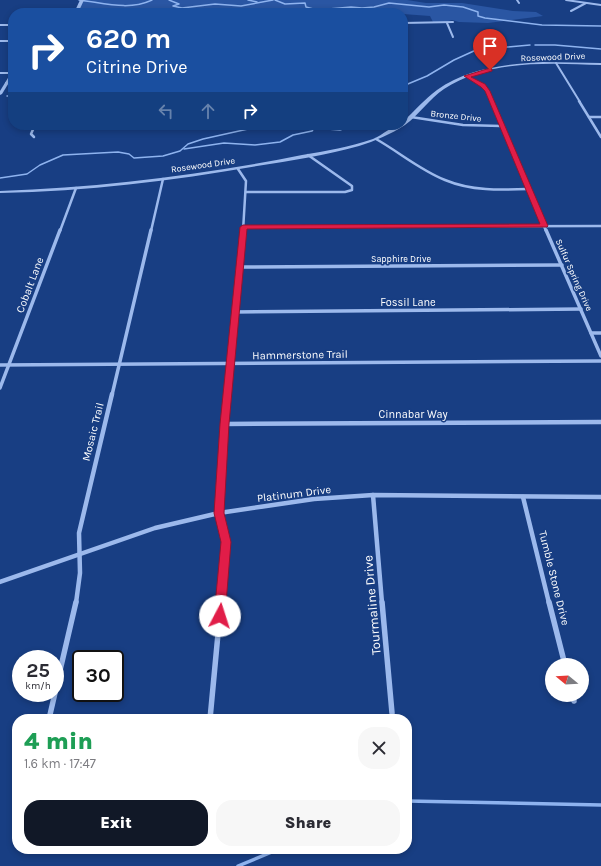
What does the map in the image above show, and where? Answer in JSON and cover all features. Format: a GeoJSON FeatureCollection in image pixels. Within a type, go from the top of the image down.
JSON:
{"type":"FeatureCollection","features":[{"type":"Feature","properties":{"kind":"street"},"geometry":{"type":"LineString","coordinates":[[566,0],[601,5]]}},
{"type":"Feature","properties":{"kind":"street"},"geometry":{"type":"LineString","coordinates":[[571,11],[586,4]]}},
{"type":"Feature","properties":{"kind":"street"},"geometry":{"type":"LineString","coordinates":[[408,23],[453,22]]}},
{"type":"Feature","properties":{"kind":"street"},"geometry":{"type":"LineString","coordinates":[[447,23],[453,36]]}},
{"type":"Feature","properties":{"kind":"street"},"geometry":{"type":"LineString","coordinates":[[556,63],[601,137]]}},
{"type":"Feature","properties":{"kind":"street","name":"Rosewood Drive"},"geometry":{"type":"LineString","coordinates":[[408,119],[443,88],[467,76],[504,68],[556,63],[601,64]]}},
{"type":"Feature","properties":{"kind":"street","name":"Sulfur Spring Drive"},"geometry":{"type":"LineString","coordinates":[[467,76],[483,85],[487,91],[601,356]]}},
{"type":"Feature","properties":{"kind":"street"},"geometry":{"type":"LineString","coordinates":[[0,94],[8,80]]}},
{"type":"Feature","properties":{"kind":"street","name":"Bronze Drive"},"geometry":{"type":"LineString","coordinates":[[411,117],[463,125],[501,126]]}},
{"type":"Feature","properties":{"kind":"street"},"geometry":{"type":"LineString","coordinates":[[589,117],[601,117]]}},
{"type":"Feature","properties":{"kind":"street"},"geometry":{"type":"LineString","coordinates":[[33,130],[31,134],[34,137]]}},
{"type":"Feature","properties":{"kind":"street","name":"Rosewood Drive"},"geometry":{"type":"LineString","coordinates":[[0,192],[76,188],[238,169],[376,139],[392,130]]}},
{"type":"Feature","properties":{"kind":"street"},"geometry":{"type":"LineString","coordinates":[[376,139],[434,175],[446,180],[471,187],[487,189],[528,189]]}},
{"type":"Feature","properties":{"kind":"street"},"geometry":{"type":"LineString","coordinates":[[246,192],[345,192],[352,190],[352,186],[308,155]]}},
{"type":"Feature","properties":{"kind":"street"},"geometry":{"type":"LineString","coordinates":[[210,714],[226,542],[219,513],[224,424],[246,192],[246,180],[238,169]]}},
{"type":"Feature","properties":{"kind":"street","name":"Mosaic Trail"},"geometry":{"type":"LineString","coordinates":[[64,654],[78,596],[81,554],[79,534],[163,179]]}},
{"type":"Feature","properties":{"kind":"street","name":"Cobalt Lane"},"geometry":{"type":"LineString","coordinates":[[0,388],[76,188]]}},
{"type":"Feature","properties":{"kind":"street"},"geometry":{"type":"LineString","coordinates":[[243,227],[601,226]]}},
{"type":"Feature","properties":{"kind":"street","name":"Sapphire Drive"},"geometry":{"type":"LineString","coordinates":[[239,267],[562,265]]}},
{"type":"Feature","properties":{"kind":"street","name":"Fossil Lane"},"geometry":{"type":"LineString","coordinates":[[234,312],[581,309]]}},
{"type":"Feature","properties":{"kind":"street"},"geometry":{"type":"LineString","coordinates":[[591,333],[601,333]]}},
{"type":"Feature","properties":{"kind":"street","name":"Hammerstone Trail"},"geometry":{"type":"LineString","coordinates":[[0,365],[601,361]]}},
{"type":"Feature","properties":{"kind":"street","name":"Cinnabar Way"},"geometry":{"type":"LineString","coordinates":[[224,424],[601,422]]}},
{"type":"Feature","properties":{"kind":"street","name":"Platinum Drive"},"geometry":{"type":"LineString","coordinates":[[0,582],[155,528],[219,513],[314,499],[373,495],[601,497]]}},
{"type":"Feature","properties":{"kind":"street","name":"Tourmaline Drive"},"geometry":{"type":"LineString","coordinates":[[373,495],[392,713]]}},
{"type":"Feature","properties":{"kind":"street","name":"Tumble Stone Drive"},"geometry":{"type":"LineString","coordinates":[[523,497],[563,658]]}},
{"type":"Feature","properties":{"kind":"street","name":"Mosaic Trail"},"geometry":{"type":"LineString","coordinates":[[49,714],[52,702]]}},
{"type":"Feature","properties":{"kind":"shaded area"},"geometry":{"type":"Polygon","coordinates":[[[81,0],[407,0],[426,3],[462,3],[513,11],[536,12],[543,16],[488,23],[459,22],[452,20],[445,22],[433,22],[430,16],[408,14],[408,8],[78,8],[81,0]]]}},
{"type":"Feature","properties":{"kind":"waterway"},"geometry":{"type":"LineString","coordinates":[[79,0],[125,6],[152,0]]}},
{"type":"Feature","properties":{"kind":"waterway"},"geometry":{"type":"LineString","coordinates":[[169,0],[179,4],[173,6],[182,8],[215,4],[241,6],[273,0]]}},
{"type":"Feature","properties":{"kind":"waterway"},"geometry":{"type":"LineString","coordinates":[[248,0],[257,2]]}},
{"type":"Feature","properties":{"kind":"waterway"},"geometry":{"type":"LineString","coordinates":[[275,0],[285,4],[305,3],[306,7],[310,8]]}},
{"type":"Feature","properties":{"kind":"waterway"},"geometry":{"type":"LineString","coordinates":[[362,8],[374,7],[389,3],[429,7],[444,5],[463,7],[478,12],[478,16],[485,18],[542,25],[601,26]]}},
{"type":"Feature","properties":{"kind":"waterway"},"geometry":{"type":"LineString","coordinates":[[340,8],[362,8]]}},
{"type":"Feature","properties":{"kind":"waterway"},"geometry":{"type":"LineString","coordinates":[[408,84],[427,76],[454,60],[476,50],[530,45]]}},
{"type":"Feature","properties":{"kind":"waterway"},"geometry":{"type":"LineString","coordinates":[[535,45],[555,45],[601,49]]}},
{"type":"Feature","properties":{"kind":"waterway"},"geometry":{"type":"LineString","coordinates":[[0,178],[27,174],[40,165],[63,155],[118,152],[129,154],[134,158],[163,156],[180,151],[188,144],[203,139],[244,130]]}},
{"type":"Feature","properties":{"kind":"waterway"},"geometry":{"type":"LineString","coordinates":[[184,149],[224,143],[255,145],[280,142],[293,135],[313,130]]}},
{"type":"Feature","properties":{"kind":"waterway"},"geometry":{"type":"LineString","coordinates":[[412,801],[601,805]]}},
{"type":"Feature","properties":{"kind":"waterway"},"geometry":{"type":"LineString","coordinates":[[238,866],[267,854]]}},
{"type":"Feature","properties":{"kind":"route"},"geometry":{"type":"LineString","coordinates":[[220,616],[226,542],[219,513],[224,424],[243,227],[545,226],[487,91],[483,85],[467,76],[490,70]]}}]}
